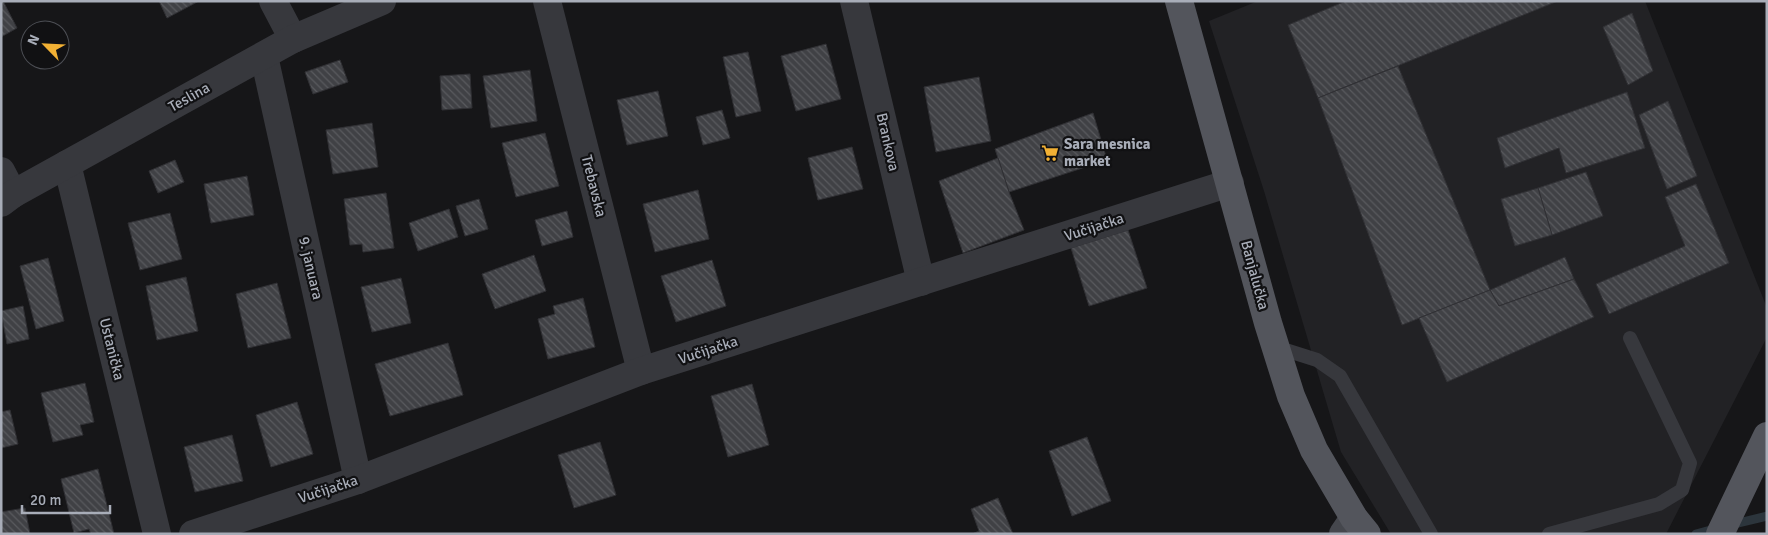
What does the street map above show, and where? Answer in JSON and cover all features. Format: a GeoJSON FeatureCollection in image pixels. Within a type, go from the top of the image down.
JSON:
{"type":"FeatureCollection","features":[{"type":"Feature","properties":{"kind":"main road","name":"Banjalučka"},"geometry":{"type":"LineString","coordinates":[[1179,1],[1291,396],[1314,450],[1355,529]]}},
{"type":"Feature","properties":{"kind":"main road"},"geometry":{"type":"LineString","coordinates":[[1720,534],[1762,446]]}},
{"type":"Feature","properties":{"kind":"street"},"geometry":{"type":"LineString","coordinates":[[273,1],[293,39]]}},
{"type":"Feature","properties":{"kind":"street","name":"Teslina"},"geometry":{"type":"LineString","coordinates":[[5,189],[67,164],[293,39],[382,1]]}},
{"type":"Feature","properties":{"kind":"street","name":"Trebavska"},"geometry":{"type":"LineString","coordinates":[[547,1],[641,371]]}},
{"type":"Feature","properties":{"kind":"street","name":"Brankova"},"geometry":{"type":"LineString","coordinates":[[854,1],[921,282]]}},
{"type":"Feature","properties":{"kind":"street","name":"9. januara"},"geometry":{"type":"LineString","coordinates":[[264,56],[358,480]]}},
{"type":"Feature","properties":{"kind":"street","name":"Ustanička"},"geometry":{"type":"LineString","coordinates":[[67,164],[157,534]]}},
{"type":"Feature","properties":{"kind":"street","name":"Vučijačka"},"geometry":{"type":"LineString","coordinates":[[192,534],[358,480],[641,371],[1230,183]]}},
{"type":"Feature","properties":{"kind":"lane"},"geometry":{"type":"LineString","coordinates":[[1549,534],[1659,504],[1682,490],[1690,463],[1630,338]]}},
{"type":"Feature","properties":{"kind":"lane"},"geometry":{"type":"LineString","coordinates":[[1276,347],[1317,360],[1340,376],[1431,534]]}},
{"type":"Feature","properties":{"kind":"shaded area"},"geometry":{"type":"Polygon","coordinates":[[[1258,1],[1645,1],[1767,308],[1767,337],[1666,534],[1391,534],[1341,452],[1264,191],[1209,21],[1258,1]]]}},
{"type":"Feature","properties":{"kind":"building"},"geometry":{"type":"Polygon","coordinates":[[[1,1],[3,1],[17,28],[1,37],[1,1]]]}},
{"type":"Feature","properties":{"kind":"building"},"geometry":{"type":"Polygon","coordinates":[[[159,1],[199,1],[167,18],[159,1]]]}},
{"type":"Feature","properties":{"kind":"building"},"geometry":{"type":"Polygon","coordinates":[[[1346,1],[1558,1],[1318,98],[1288,25],[1346,1]]]}},
{"type":"Feature","properties":{"kind":"building"},"geometry":{"type":"Polygon","coordinates":[[[1632,13],[1653,71],[1628,85],[1603,27],[1632,13]]]}},
{"type":"Feature","properties":{"kind":"building"},"geometry":{"type":"Polygon","coordinates":[[[826,44],[841,99],[796,111],[781,56],[826,44]]]}},
{"type":"Feature","properties":{"kind":"building"},"geometry":{"type":"Polygon","coordinates":[[[748,52],[761,111],[736,117],[723,57],[748,52]]]}},
{"type":"Feature","properties":{"kind":"building"},"geometry":{"type":"Polygon","coordinates":[[[340,60],[348,82],[313,94],[305,72],[340,60]]]}},
{"type":"Feature","properties":{"kind":"building"},"geometry":{"type":"Polygon","coordinates":[[[1398,66],[1490,290],[1402,325],[1318,98],[1398,66]]]}},
{"type":"Feature","properties":{"kind":"building"},"geometry":{"type":"Polygon","coordinates":[[[530,70],[537,121],[491,128],[483,76],[530,70]]]}},
{"type":"Feature","properties":{"kind":"building"},"geometry":{"type":"Polygon","coordinates":[[[470,74],[472,108],[442,110],[440,76],[470,74]]]}},
{"type":"Feature","properties":{"kind":"building"},"geometry":{"type":"Polygon","coordinates":[[[979,77],[991,141],[936,152],[924,87],[979,77]]]}},
{"type":"Feature","properties":{"kind":"building"},"geometry":{"type":"Polygon","coordinates":[[[658,91],[668,136],[627,145],[617,100],[658,91]]]}},
{"type":"Feature","properties":{"kind":"building"},"geometry":{"type":"Polygon","coordinates":[[[1627,92],[1645,148],[1566,173],[1559,148],[1505,168],[1497,138],[1627,92]]]}},
{"type":"Feature","properties":{"kind":"building"},"geometry":{"type":"Polygon","coordinates":[[[1668,101],[1697,176],[1667,189],[1639,115],[1668,101]]]}},
{"type":"Feature","properties":{"kind":"building"},"geometry":{"type":"Polygon","coordinates":[[[722,110],[730,138],[703,145],[696,117],[722,110]]]}},
{"type":"Feature","properties":{"kind":"building"},"geometry":{"type":"Polygon","coordinates":[[[1093,113],[1107,160],[1009,192],[995,149],[1093,113]]]}},
{"type":"Feature","properties":{"kind":"building"},"geometry":{"type":"Polygon","coordinates":[[[372,123],[378,167],[333,174],[326,130],[372,123]]]}},
{"type":"Feature","properties":{"kind":"building"},"geometry":{"type":"Polygon","coordinates":[[[545,133],[559,186],[516,197],[502,143],[545,133]]]}},
{"type":"Feature","properties":{"kind":"building"},"geometry":{"type":"Polygon","coordinates":[[[852,147],[863,189],[818,200],[808,158],[852,147]]]}},
{"type":"Feature","properties":{"kind":"building"},"geometry":{"type":"Polygon","coordinates":[[[998,158],[1024,230],[963,253],[939,181],[998,158]]]}},
{"type":"Feature","properties":{"kind":"building"},"geometry":{"type":"Polygon","coordinates":[[[175,160],[184,182],[158,193],[149,171],[175,160]]]}},
{"type":"Feature","properties":{"kind":"building"},"geometry":{"type":"Polygon","coordinates":[[[1586,172],[1603,216],[1552,235],[1538,188],[1586,172]]]}},
{"type":"Feature","properties":{"kind":"building"},"geometry":{"type":"Polygon","coordinates":[[[247,176],[254,215],[211,223],[204,184],[247,176]]]}},
{"type":"Feature","properties":{"kind":"building"},"geometry":{"type":"Polygon","coordinates":[[[1696,184],[1729,263],[1609,314],[1596,284],[1685,246],[1665,197],[1696,184]]]}},
{"type":"Feature","properties":{"kind":"building"},"geometry":{"type":"Polygon","coordinates":[[[1538,188],[1552,235],[1515,246],[1501,199],[1538,188]]]}},
{"type":"Feature","properties":{"kind":"building"},"geometry":{"type":"Polygon","coordinates":[[[698,190],[709,239],[655,252],[643,204],[698,190]]]}},
{"type":"Feature","properties":{"kind":"building"},"geometry":{"type":"Polygon","coordinates":[[[386,193],[394,248],[363,252],[362,244],[350,245],[344,199],[386,193]]]}},
{"type":"Feature","properties":{"kind":"building"},"geometry":{"type":"Polygon","coordinates":[[[479,199],[488,229],[465,236],[456,206],[479,199]]]}},
{"type":"Feature","properties":{"kind":"building"},"geometry":{"type":"Polygon","coordinates":[[[449,209],[458,237],[418,251],[409,223],[449,209]]]}},
{"type":"Feature","properties":{"kind":"building"},"geometry":{"type":"Polygon","coordinates":[[[567,211],[573,237],[542,246],[535,220],[567,211]]]}},
{"type":"Feature","properties":{"kind":"building"},"geometry":{"type":"Polygon","coordinates":[[[170,213],[182,259],[140,270],[128,223],[170,213]]]}},
{"type":"Feature","properties":{"kind":"building"},"geometry":{"type":"Polygon","coordinates":[[[1128,230],[1147,288],[1089,306],[1071,248],[1128,230]]]}},
{"type":"Feature","properties":{"kind":"building"},"geometry":{"type":"Polygon","coordinates":[[[534,255],[546,291],[495,309],[482,274],[534,255]]]}},
{"type":"Feature","properties":{"kind":"building"},"geometry":{"type":"Polygon","coordinates":[[[1565,257],[1574,279],[1499,306],[1490,290],[1565,257]]]}},
{"type":"Feature","properties":{"kind":"building"},"geometry":{"type":"Polygon","coordinates":[[[48,258],[64,321],[36,329],[20,266],[48,258]]]}},
{"type":"Feature","properties":{"kind":"building"},"geometry":{"type":"Polygon","coordinates":[[[712,260],[726,306],[676,322],[661,276],[712,260]]]}},
{"type":"Feature","properties":{"kind":"building"},"geometry":{"type":"Polygon","coordinates":[[[186,277],[198,331],[157,340],[146,286],[186,277]]]}},
{"type":"Feature","properties":{"kind":"building"},"geometry":{"type":"Polygon","coordinates":[[[401,278],[411,323],[372,332],[361,287],[401,278]]]}},
{"type":"Feature","properties":{"kind":"building"},"geometry":{"type":"Polygon","coordinates":[[[1574,279],[1594,317],[1447,382],[1419,318],[1490,290],[1499,306],[1574,279]]]}},
{"type":"Feature","properties":{"kind":"building"},"geometry":{"type":"Polygon","coordinates":[[[277,283],[291,338],[248,348],[236,294],[277,283]]]}},
{"type":"Feature","properties":{"kind":"building"},"geometry":{"type":"Polygon","coordinates":[[[583,298],[595,347],[548,359],[538,319],[555,314],[553,306],[583,298]]]}},
{"type":"Feature","properties":{"kind":"building"},"geometry":{"type":"Polygon","coordinates":[[[23,306],[29,339],[7,344],[1,311],[23,306]]]}},
{"type":"Feature","properties":{"kind":"building"},"geometry":{"type":"Polygon","coordinates":[[[448,343],[463,395],[390,416],[375,364],[448,343]]]}},
{"type":"Feature","properties":{"kind":"building"},"geometry":{"type":"Polygon","coordinates":[[[85,383],[94,422],[80,425],[83,435],[53,442],[41,393],[85,383]]]}},
{"type":"Feature","properties":{"kind":"building"},"geometry":{"type":"Polygon","coordinates":[[[752,384],[769,445],[728,457],[711,396],[752,384]]]}},
{"type":"Feature","properties":{"kind":"building"},"geometry":{"type":"Polygon","coordinates":[[[297,402],[313,454],[271,467],[256,415],[297,402]]]}},
{"type":"Feature","properties":{"kind":"building"},"geometry":{"type":"Polygon","coordinates":[[[10,410],[18,444],[1,448],[1,412],[10,410]]]}},
{"type":"Feature","properties":{"kind":"building"},"geometry":{"type":"Polygon","coordinates":[[[232,435],[243,481],[195,492],[184,447],[232,435]]]}},
{"type":"Feature","properties":{"kind":"building"},"geometry":{"type":"Polygon","coordinates":[[[1087,437],[1111,501],[1072,516],[1049,451],[1087,437]]]}},
{"type":"Feature","properties":{"kind":"building"},"geometry":{"type":"Polygon","coordinates":[[[600,442],[616,495],[574,508],[558,455],[600,442]]]}},
{"type":"Feature","properties":{"kind":"building"},"geometry":{"type":"Polygon","coordinates":[[[98,469],[114,534],[91,534],[89,529],[74,533],[61,479],[98,469]]]}},
{"type":"Feature","properties":{"kind":"building"},"geometry":{"type":"Polygon","coordinates":[[[998,498],[1013,534],[972,534],[979,531],[971,509],[998,498]]]}},
{"type":"Feature","properties":{"kind":"building"},"geometry":{"type":"Polygon","coordinates":[[[25,508],[30,534],[1,534],[1,512],[25,508]]]}},
{"type":"Feature","properties":{"kind":"waterway"},"geometry":{"type":"LineString","coordinates":[[1730,525],[1767,516]]}},
{"type":"Feature","properties":{"kind":"waterway"},"geometry":{"type":"LineString","coordinates":[[1696,534],[1718,528]]}},
{"type":"Feature","properties":{"kind":"place","name":"Sara mesnica market"},"geometry":{"type":"Point","coordinates":[1050,153]}}]}
